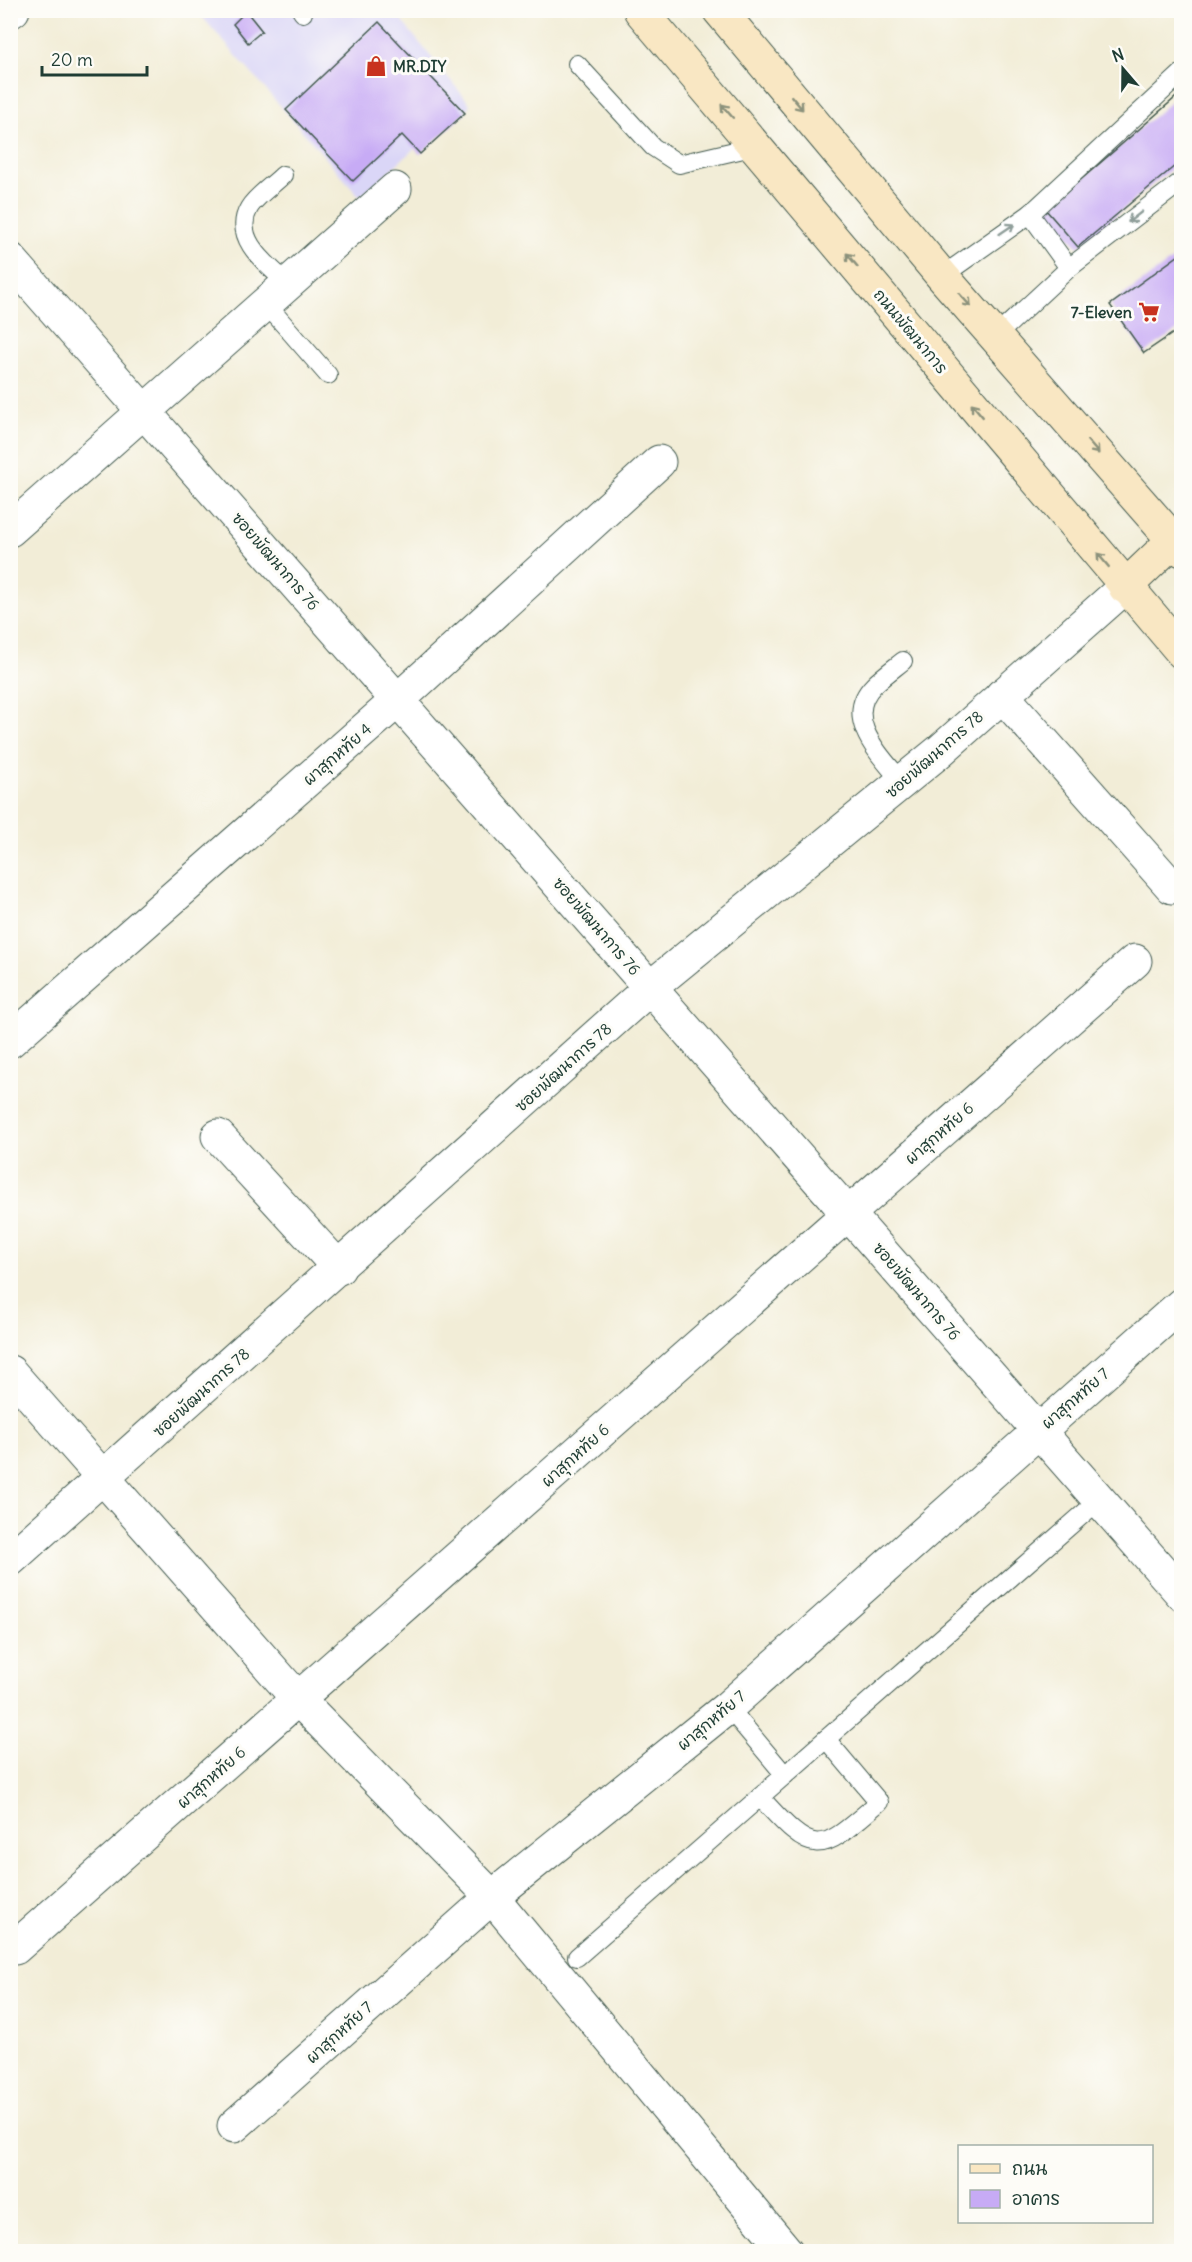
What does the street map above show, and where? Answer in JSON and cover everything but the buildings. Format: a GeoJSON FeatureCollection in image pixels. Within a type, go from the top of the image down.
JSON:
{"type":"FeatureCollection","features":[{"type":"Feature","properties":{"kind":"main road","name":"ถนนพัฒนาการ"},"geometry":{"type":"LineString","coordinates":[[640,10],[1182,652]]}},
{"type":"Feature","properties":{"kind":"main road"},"geometry":{"type":"LineString","coordinates":[[719,10],[942,276],[997,335],[1178,545],[1125,587]]}},
{"type":"Feature","properties":{"kind":"street"},"geometry":{"type":"LineString","coordinates":[[10,530],[395,189]]}},
{"type":"Feature","properties":{"kind":"street","name":"ซอยพัฒนาการ 76"},"geometry":{"type":"LineString","coordinates":[[10,259],[1182,1594]]}},
{"type":"Feature","properties":{"kind":"street","name":"ผาสุกหทัย 4"},"geometry":{"type":"LineString","coordinates":[[10,1041],[398,700],[659,462]]}},
{"type":"Feature","properties":{"kind":"street","name":"ซอยพัฒนาการ 78"},"geometry":{"type":"LineString","coordinates":[[10,1560],[651,987],[902,782],[1125,587]]}},
{"type":"Feature","properties":{"kind":"street"},"geometry":{"type":"LineString","coordinates":[[1002,695],[1172,887]]}},
{"type":"Feature","properties":{"kind":"street","name":"ผาสุกหทัย 6"},"geometry":{"type":"LineString","coordinates":[[15,1948],[1135,961]]}},
{"type":"Feature","properties":{"kind":"street"},"geometry":{"type":"LineString","coordinates":[[218,1136],[339,1268]]}},
{"type":"Feature","properties":{"kind":"street","name":"ผาสุกหทัย 7"},"geometry":{"type":"LineString","coordinates":[[234,2126],[492,1897],[728,1707],[1182,1304]]}},
{"type":"Feature","properties":{"kind":"street"},"geometry":{"type":"LineString","coordinates":[[10,1372],[299,1700],[492,1897],[787,2252]]}},
{"type":"Feature","properties":{"kind":"lane"},"geometry":{"type":"LineString","coordinates":[[577,64],[653,147],[680,164],[756,146]]}},
{"type":"Feature","properties":{"kind":"lane"},"geometry":{"type":"LineString","coordinates":[[942,276],[1029,214],[1182,73]]}},
{"type":"Feature","properties":{"kind":"lane"},"geometry":{"type":"LineString","coordinates":[[283,176],[248,209],[244,234],[277,294],[328,375]]}},
{"type":"Feature","properties":{"kind":"lane"},"geometry":{"type":"LineString","coordinates":[[997,335],[1069,268],[1182,181]]}},
{"type":"Feature","properties":{"kind":"lane"},"geometry":{"type":"LineString","coordinates":[[1029,214],[1069,268]]}},
{"type":"Feature","properties":{"kind":"lane"},"geometry":{"type":"LineString","coordinates":[[902,782],[867,738],[861,703],[872,686],[903,661]]}},
{"type":"Feature","properties":{"kind":"lane"},"geometry":{"type":"LineString","coordinates":[[577,1957],[1098,1500]]}},
{"type":"Feature","properties":{"kind":"lane"},"geometry":{"type":"LineString","coordinates":[[728,1707],[785,1775]]}},
{"type":"Feature","properties":{"kind":"lane"},"geometry":{"type":"LineString","coordinates":[[760,1797],[794,1834],[815,1844],[837,1838],[879,1802],[826,1739]]}},
{"type":"Feature","properties":{"kind":"shaded area"},"geometry":{"type":"Polygon","coordinates":[[[197,11],[397,11],[395,13],[470,104],[465,113],[420,154],[415,148],[360,197],[197,11]]]}},
{"type":"Feature","properties":{"kind":"place","name":"MR.DIY"},"geometry":{"type":"Point","coordinates":[376,66]}},
{"type":"Feature","properties":{"kind":"place","name":"7-Eleven"},"geometry":{"type":"Point","coordinates":[1149,312]}}]}
